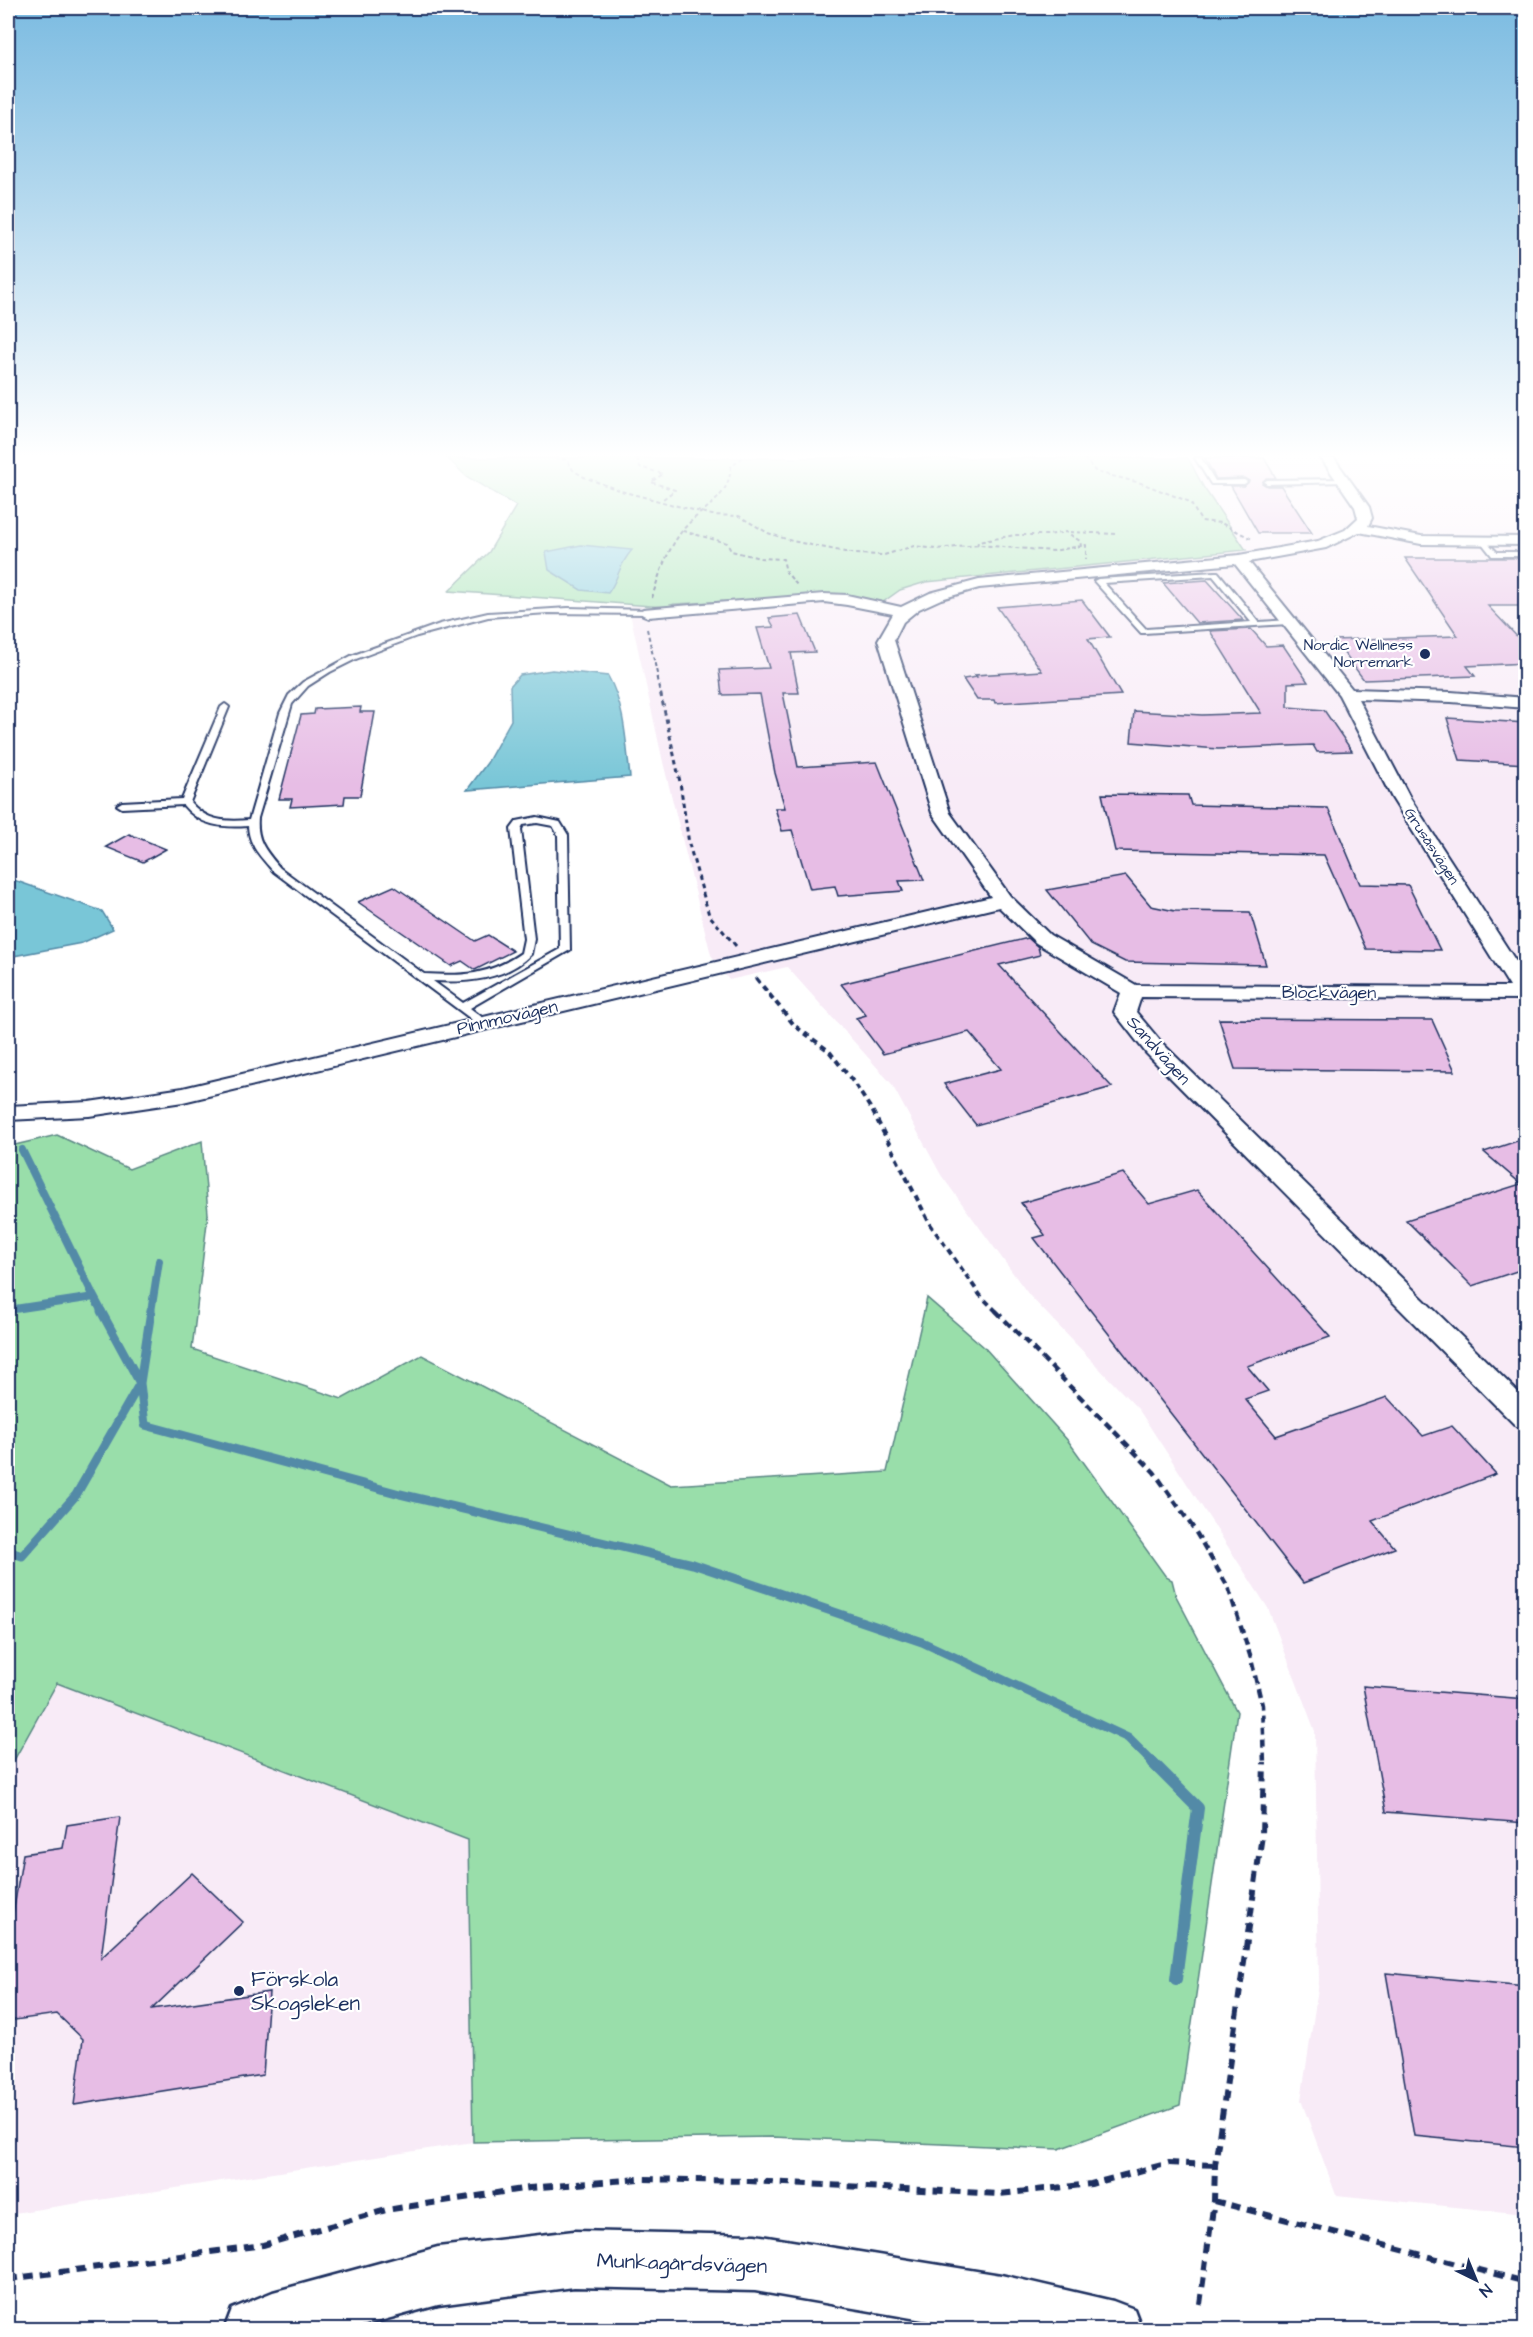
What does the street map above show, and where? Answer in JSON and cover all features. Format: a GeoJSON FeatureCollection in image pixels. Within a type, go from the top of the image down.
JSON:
{"type":"FeatureCollection","features":[{"type":"Feature","properties":{"kind":"street"},"geometry":{"type":"LineString","coordinates":[[648,612],[814,598],[847,600],[905,612],[938,595],[979,584],[1152,567]]}},
{"type":"Feature","properties":{"kind":"street","name":"Grusåsvägen"},"geometry":{"type":"LineString","coordinates":[[1245,567],[1347,694],[1401,798],[1526,993]]}},
{"type":"Feature","properties":{"kind":"street","name":"Sandvägen"},"geometry":{"type":"LineString","coordinates":[[905,612],[898,618],[886,640],[941,813],[1003,900],[1043,939],[1132,991],[1125,1012],[1154,1048],[1526,1418]]}},
{"type":"Feature","properties":{"kind":"street"},"geometry":{"type":"LineString","coordinates":[[1347,694],[1451,697],[1526,703]]}},
{"type":"Feature","properties":{"kind":"street","name":"Pinnmovägen"},"geometry":{"type":"LineString","coordinates":[[8,1113],[89,1109],[183,1095],[746,963],[1003,900]]}},
{"type":"Feature","properties":{"kind":"street","name":"Blockvägen"},"geometry":{"type":"LineString","coordinates":[[1132,991],[1526,993]]}},
{"type":"Feature","properties":{"kind":"street","name":"Munkagårdsvägen"},"geometry":{"type":"LineString","coordinates":[[253,2330],[273,2321],[438,2276],[574,2259],[755,2263],[1001,2304],[1113,2330]]}},
{"type":"Feature","properties":{"kind":"lane"},"geometry":{"type":"LineString","coordinates":[[1256,623],[1215,574],[1098,581],[1144,631],[1289,622]]}},
{"type":"Feature","properties":{"kind":"lane"},"geometry":{"type":"LineString","coordinates":[[483,1023],[277,870],[256,845],[252,823],[284,717],[293,697],[318,676],[372,650],[420,633],[486,615],[520,612],[648,612]]}},
{"type":"Feature","properties":{"kind":"lane"},"geometry":{"type":"LineString","coordinates":[[185,802],[225,707]]}},
{"type":"Feature","properties":{"kind":"lane"},"geometry":{"type":"LineString","coordinates":[[185,802],[195,816],[213,823],[230,825],[252,823]]}},
{"type":"Feature","properties":{"kind":"lane"},"geometry":{"type":"LineString","coordinates":[[122,805],[185,802]]}},
{"type":"Feature","properties":{"kind":"lane"},"geometry":{"type":"LineString","coordinates":[[422,977],[459,979],[484,977],[509,967],[526,954],[529,939],[516,829],[520,823],[537,820],[557,824],[563,835],[565,950],[463,1008]]}},
{"type":"Feature","properties":{"kind":"path"},"geometry":{"type":"LineString","coordinates":[[661,567],[648,612],[647,628],[680,782],[689,844],[709,915],[739,948],[766,993],[795,1026],[829,1051],[854,1083],[873,1112],[930,1224],[980,1295],[1154,1472],[1194,1529],[1228,1587],[1250,1654],[1262,1705],[1264,1764],[1262,1835],[1215,2165],[1214,2201],[1200,2304]]}},
{"type":"Feature","properties":{"kind":"path"},"geometry":{"type":"LineString","coordinates":[[785,567],[786,572],[814,598]]}},
{"type":"Feature","properties":{"kind":"path"},"geometry":{"type":"LineString","coordinates":[[1094,567],[1099,572]]}},
{"type":"Feature","properties":{"kind":"path"},"geometry":{"type":"LineString","coordinates":[[8,2279],[263,2245],[386,2210],[529,2188],[639,2179],[738,2181],[1000,2194],[1091,2184],[1169,2163],[1215,2165]]}},
{"type":"Feature","properties":{"kind":"path"},"geometry":{"type":"LineString","coordinates":[[1214,2201],[1526,2282]]}},
{"type":"Feature","properties":{"kind":"shaded area"},"geometry":{"type":"Polygon","coordinates":[[[1075,567],[1525,567],[1525,2214],[1336,2195],[1301,2100],[1319,1982],[1315,1731],[1268,1608],[1139,1410],[1029,1295],[941,1175],[891,1083],[787,967],[729,980],[711,955],[663,762],[628,604],[674,604],[840,595],[883,602],[900,590],[926,582],[1075,567]]]}},
{"type":"Feature","properties":{"kind":"shaded area","name":"Förskola Skogsleken"},"geometry":{"type":"Polygon","coordinates":[[[57,1683],[468,1840],[473,2142],[8,2214],[8,1774],[57,1683]]]}},
{"type":"Feature","properties":{"kind":"green space"},"geometry":{"type":"Polygon","coordinates":[[[474,567],[1075,567],[926,582],[900,590],[883,602],[840,595],[674,604],[665,607],[449,591],[474,567]]]}},
{"type":"Feature","properties":{"kind":"green space"},"geometry":{"type":"Polygon","coordinates":[[[57,1135],[129,1169],[202,1141],[208,1214],[192,1349],[342,1399],[422,1355],[671,1485],[887,1472],[927,1298],[984,1347],[1069,1442],[1166,1577],[1172,1580],[1176,1596],[1237,1712],[1180,2105],[1059,2149],[772,2137],[473,2142],[468,1840],[57,1683],[8,1771],[8,1149],[15,1145],[57,1135]]]}},
{"type":"Feature","properties":{"kind":"water"},"geometry":{"type":"Polygon","coordinates":[[[549,567],[622,567],[608,593],[581,590],[549,570],[549,567]]]}},
{"type":"Feature","properties":{"kind":"water"},"geometry":{"type":"Polygon","coordinates":[[[552,670],[608,676],[621,712],[630,777],[467,790],[487,763],[511,720],[510,686],[520,675],[552,670]]]}},
{"type":"Feature","properties":{"kind":"water"},"geometry":{"type":"Polygon","coordinates":[[[8,878],[102,911],[113,929],[82,943],[8,957],[8,878]]]}},
{"type":"Feature","properties":{"kind":"building"},"geometry":{"type":"Polygon","coordinates":[[[1411,567],[1526,567],[1526,606],[1488,606],[1526,646],[1526,663],[1467,666],[1475,676],[1364,680],[1334,640],[1458,636],[1411,567]]]}},
{"type":"Feature","properties":{"kind":"building"},"geometry":{"type":"Polygon","coordinates":[[[1207,580],[1243,620],[1197,623],[1163,583],[1207,580]]]}},
{"type":"Feature","properties":{"kind":"building"},"geometry":{"type":"Polygon","coordinates":[[[1082,600],[1110,637],[1088,639],[1121,695],[995,703],[994,700],[977,700],[963,679],[977,677],[975,675],[1042,671],[997,607],[1082,600]]]}},
{"type":"Feature","properties":{"kind":"building"},"geometry":{"type":"Polygon","coordinates":[[[800,615],[815,652],[791,653],[799,693],[783,693],[798,767],[877,762],[924,880],[899,881],[903,891],[838,896],[835,886],[810,889],[792,830],[782,831],[775,808],[785,808],[775,773],[760,694],[722,695],[719,670],[769,668],[757,628],[774,627],[769,618],[800,615]]]}},
{"type":"Feature","properties":{"kind":"building"},"geometry":{"type":"Polygon","coordinates":[[[1251,629],[1266,646],[1283,645],[1308,682],[1288,683],[1288,707],[1324,710],[1352,751],[1317,752],[1313,745],[1218,749],[1131,742],[1134,711],[1202,715],[1261,713],[1210,631],[1251,629]]]}},
{"type":"Feature","properties":{"kind":"building"},"geometry":{"type":"Polygon","coordinates":[[[361,707],[360,712],[375,712],[360,796],[345,796],[344,804],[290,807],[292,799],[279,799],[301,715],[314,714],[315,709],[361,707]]]}},
{"type":"Feature","properties":{"kind":"building"},"geometry":{"type":"Polygon","coordinates":[[[1447,718],[1526,723],[1526,764],[1460,760],[1447,718]]]}},
{"type":"Feature","properties":{"kind":"building"},"geometry":{"type":"Polygon","coordinates":[[[1102,794],[1188,795],[1191,805],[1328,808],[1360,884],[1408,885],[1440,950],[1366,949],[1324,855],[1115,851],[1102,794]]]}},
{"type":"Feature","properties":{"kind":"building"},"geometry":{"type":"Polygon","coordinates":[[[129,834],[166,849],[143,862],[106,847],[129,834]]]}},
{"type":"Feature","properties":{"kind":"building"},"geometry":{"type":"Polygon","coordinates":[[[1126,876],[1151,906],[1175,911],[1250,912],[1266,965],[1125,962],[1091,945],[1047,890],[1126,876]]]}},
{"type":"Feature","properties":{"kind":"building"},"geometry":{"type":"Polygon","coordinates":[[[394,886],[475,941],[488,935],[513,951],[475,970],[462,961],[451,966],[358,902],[394,886]]]}},
{"type":"Feature","properties":{"kind":"building"},"geometry":{"type":"Polygon","coordinates":[[[1028,938],[1038,947],[1040,955],[999,965],[1112,1087],[976,1125],[944,1084],[1001,1069],[969,1032],[883,1054],[856,1018],[866,1015],[841,984],[1028,938]]]}},
{"type":"Feature","properties":{"kind":"building"},"geometry":{"type":"Polygon","coordinates":[[[1219,1019],[1432,1020],[1455,1071],[1235,1069],[1219,1019]]]}},
{"type":"Feature","properties":{"kind":"building"},"geometry":{"type":"Polygon","coordinates":[[[1526,1138],[1526,1268],[1472,1286],[1406,1220],[1521,1184],[1484,1152],[1526,1138]]]}},
{"type":"Feature","properties":{"kind":"building"},"geometry":{"type":"Polygon","coordinates":[[[1123,1173],[1149,1204],[1197,1190],[1330,1337],[1247,1366],[1268,1391],[1245,1399],[1276,1436],[1387,1397],[1423,1436],[1452,1426],[1496,1474],[1372,1521],[1395,1548],[1303,1583],[1034,1238],[1045,1235],[1021,1203],[1123,1173]]]}},
{"type":"Feature","properties":{"kind":"building"},"geometry":{"type":"Polygon","coordinates":[[[1363,1686],[1526,1699],[1526,1823],[1386,1812],[1363,1686]]]}},
{"type":"Feature","properties":{"kind":"building"},"geometry":{"type":"Polygon","coordinates":[[[120,1817],[101,1958],[192,1873],[243,1922],[152,2009],[269,1992],[263,2075],[74,2105],[83,2039],[57,2014],[8,2021],[8,1944],[23,1854],[63,1848],[67,1825],[120,1817]]]}},
{"type":"Feature","properties":{"kind":"building"},"geometry":{"type":"Polygon","coordinates":[[[1386,1973],[1526,1986],[1526,2147],[1414,2136],[1386,1973]]]}},
{"type":"Feature","properties":{"kind":"waterway"},"geometry":{"type":"LineString","coordinates":[[22,1150],[94,1297]]}},
{"type":"Feature","properties":{"kind":"waterway"},"geometry":{"type":"LineString","coordinates":[[151,1312],[159,1261]]}},
{"type":"Feature","properties":{"kind":"waterway"},"geometry":{"type":"LineString","coordinates":[[8,1310],[94,1297]]}},
{"type":"Feature","properties":{"kind":"waterway"},"geometry":{"type":"LineString","coordinates":[[94,1297],[102,1312]]}},
{"type":"Feature","properties":{"kind":"waterway"},"geometry":{"type":"LineString","coordinates":[[101,1311],[140,1383]]}},
{"type":"Feature","properties":{"kind":"waterway"},"geometry":{"type":"LineString","coordinates":[[140,1383],[151,1311]]}},
{"type":"Feature","properties":{"kind":"waterway"},"geometry":{"type":"LineString","coordinates":[[8,1551],[22,1556],[76,1495],[140,1383]]}},
{"type":"Feature","properties":{"kind":"waterway"},"geometry":{"type":"LineString","coordinates":[[140,1383],[145,1425],[400,1494],[693,1564],[922,1642],[1128,1738],[1198,1808],[1176,1979]]}},
{"type":"Feature","properties":{"kind":"place","name":"Nordic Wellness Norremark"},"geometry":{"type":"Point","coordinates":[1425,654]}},
{"type":"Feature","properties":{"kind":"place","name":"Förskola Skogsleken"},"geometry":{"type":"Point","coordinates":[239,1991]}}]}
